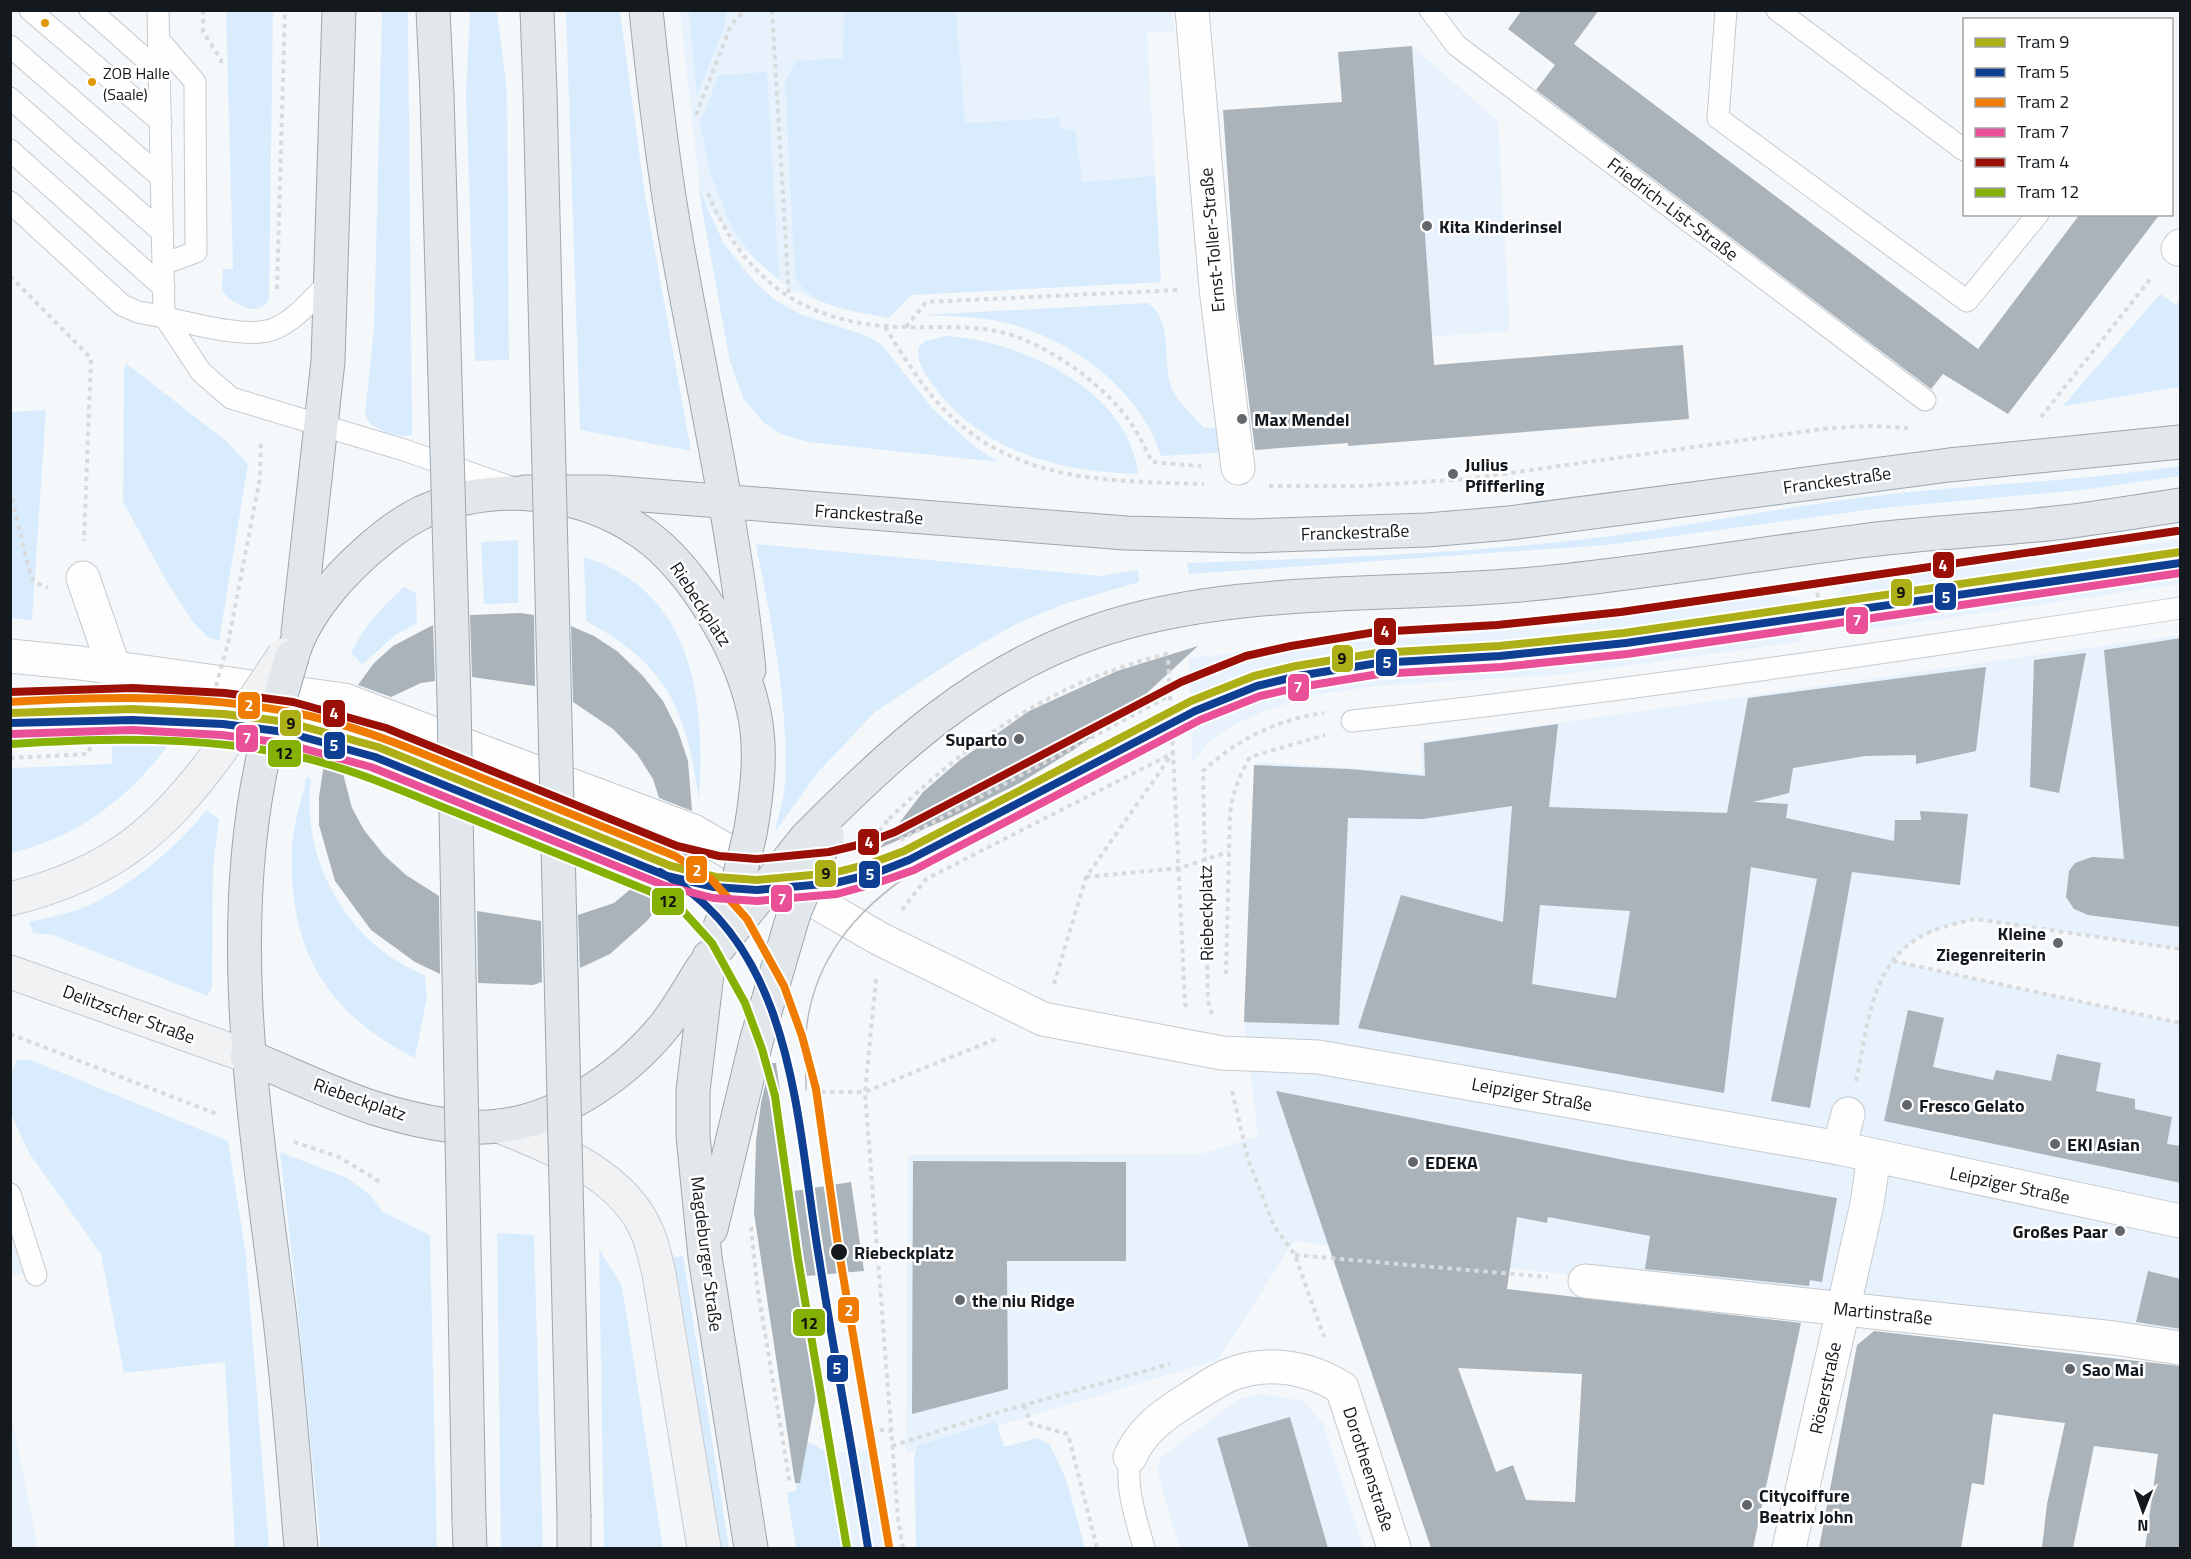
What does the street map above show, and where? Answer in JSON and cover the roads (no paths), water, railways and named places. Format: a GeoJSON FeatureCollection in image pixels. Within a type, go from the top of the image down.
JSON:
{"type":"FeatureCollection","features":[{"type":"Feature","properties":{"kind":"main road"},"geometry":{"type":"LineString","coordinates":[[10,899],[46,890],[80,876],[140,840],[174,810],[220,751],[291,650],[322,427],[332,279],[339,10]]}},
{"type":"Feature","properties":{"kind":"main road"},"geometry":{"type":"LineString","coordinates":[[433,10],[454,712],[469,1534]]}},
{"type":"Feature","properties":{"kind":"main road"},"geometry":{"type":"LineString","coordinates":[[537,10],[574,1533]]}},
{"type":"Feature","properties":{"kind":"main road"},"geometry":{"type":"LineString","coordinates":[[646,10],[658,122],[676,243],[726,502],[743,605],[753,708]]}},
{"type":"Feature","properties":{"kind":"main road","name":"Franckestraße"},"geometry":{"type":"LineString","coordinates":[[525,492],[604,492],[1188,536],[1427,530],[1509,523],[1949,465],[2181,442]]}},
{"type":"Feature","properties":{"kind":"main road","name":"Riebeckplatz"},"geometry":{"type":"LineString","coordinates":[[525,492],[565,499],[600,510],[643,533],[673,560],[720,627],[738,664],[753,708],[757,744],[757,782],[750,834],[737,886],[713,950],[666,1023],[633,1059],[604,1084],[557,1108],[528,1120],[499,1126],[452,1125],[373,1108],[247,1056],[243,940],[249,838],[263,758],[291,650],[327,594],[354,563],[389,531],[423,512],[452,502],[525,492]]}},
{"type":"Feature","properties":{"kind":"main road"},"geometry":{"type":"LineString","coordinates":[[713,950],[817,837],[852,792],[905,743],[971,694],[1039,655],[1092,632],[1148,615],[1260,600],[1522,585],[1867,540],[2063,522],[2181,505]]}},
{"type":"Feature","properties":{"kind":"main road"},"geometry":{"type":"LineString","coordinates":[[705,1257],[730,1141],[756,1042],[817,837]]}},
{"type":"Feature","properties":{"kind":"main road","name":"Magdeburger Straße"},"geometry":{"type":"LineString","coordinates":[[713,950],[693,1091],[693,1136],[705,1257],[751,1548]]}},
{"type":"Feature","properties":{"kind":"main road","name":"Delitzscher Straße"},"geometry":{"type":"LineString","coordinates":[[13,977],[247,1056]]}},
{"type":"Feature","properties":{"kind":"main road"},"geometry":{"type":"LineString","coordinates":[[247,1056],[284,1346],[301,1548]]}},
{"type":"Feature","properties":{"kind":"main road"},"geometry":{"type":"LineString","coordinates":[[499,1126],[556,1150],[602,1178],[621,1193],[648,1233],[659,1274],[704,1548]]}},
{"type":"Feature","properties":{"kind":"street","name":"Ernst-Toller-Straße"},"geometry":{"type":"LineString","coordinates":[[1192,10],[1216,288],[1251,477]]}},
{"type":"Feature","properties":{"kind":"street"},"geometry":{"type":"LineString","coordinates":[[10,656],[114,668],[83,578]]}},
{"type":"Feature","properties":{"kind":"street","name":"Leipziger Straße"},"geometry":{"type":"LineString","coordinates":[[114,668],[344,700],[693,831],[880,939],[1043,1020],[1222,1053],[1318,1057],[1839,1148],[2181,1221]]}},
{"type":"Feature","properties":{"kind":"street"},"geometry":{"type":"LineString","coordinates":[[1839,1148],[1848,1114]]}},
{"type":"Feature","properties":{"kind":"street","name":"Röserstraße"},"geometry":{"type":"LineString","coordinates":[[1789,1548],[1867,1204],[1874,1156]]}},
{"type":"Feature","properties":{"kind":"street","name":"Martinstraße"},"geometry":{"type":"LineString","coordinates":[[1585,1281],[1842,1308],[2181,1348]]}},
{"type":"Feature","properties":{"kind":"street","name":"Dorotheenstraße"},"geometry":{"type":"LineString","coordinates":[[1130,1457],[1137,1441],[1162,1415],[1227,1376],[1274,1367],[1299,1369],[1322,1375],[1342,1388],[1394,1548]]}},
{"type":"Feature","properties":{"kind":"lane"},"geometry":{"type":"LineString","coordinates":[[30,10],[160,122]]}},
{"type":"Feature","properties":{"kind":"lane"},"geometry":{"type":"LineString","coordinates":[[90,10],[159,71]]}},
{"type":"Feature","properties":{"kind":"lane"},"geometry":{"type":"LineString","coordinates":[[159,10],[164,316],[201,372],[231,399],[404,450],[525,492]]}},
{"type":"Feature","properties":{"kind":"lane","name":"Friedrich-List-Straße"},"geometry":{"type":"LineString","coordinates":[[1430,10],[1456,45],[1925,400]]}},
{"type":"Feature","properties":{"kind":"lane"},"geometry":{"type":"LineString","coordinates":[[1726,10],[1718,118],[1967,301],[2036,216]]}},
{"type":"Feature","properties":{"kind":"lane"},"geometry":{"type":"LineString","coordinates":[[1777,10],[1963,149]]}},
{"type":"Feature","properties":{"kind":"lane"},"geometry":{"type":"LineString","coordinates":[[159,40],[195,82],[196,252],[163,264]]}},
{"type":"Feature","properties":{"kind":"lane"},"geometry":{"type":"LineString","coordinates":[[10,46],[162,178]]}},
{"type":"Feature","properties":{"kind":"lane"},"geometry":{"type":"LineString","coordinates":[[10,98],[163,233]]}},
{"type":"Feature","properties":{"kind":"lane"},"geometry":{"type":"LineString","coordinates":[[10,150],[164,288]]}},
{"type":"Feature","properties":{"kind":"lane"},"geometry":{"type":"LineString","coordinates":[[10,202],[122,305],[164,316],[243,333],[271,330],[296,315],[332,279]]}},
{"type":"Feature","properties":{"kind":"lane"},"geometry":{"type":"LineString","coordinates":[[1352,721],[1531,701],[1827,662],[2181,608]]}},
{"type":"Feature","properties":{"kind":"lane"},"geometry":{"type":"LineString","coordinates":[[10,1194],[36,1275]]}},
{"type":"Feature","properties":{"kind":"lane"},"geometry":{"type":"LineString","coordinates":[[1130,1457],[1127,1476],[1129,1495],[1144,1548]]}},
{"type":"Feature","properties":{"kind":"tram line","name":"4"},"geometry":{"type":"LineString","coordinates":[[10,692],[133,688],[225,693],[293,702],[386,728],[677,846],[719,856],[757,859],[829,852],[866,843],[895,832],[1181,682],[1246,656],[1376,632],[1497,625],[1621,612],[2177,531]]}},
{"type":"Feature","properties":{"kind":"tram line","name":"9"},"geometry":{"type":"LineString","coordinates":[[10,713],[132,709],[224,714],[287,722],[378,747],[671,866],[716,877],[757,880],[833,873],[872,863],[904,851],[1191,701],[1254,676],[1296,666],[1377,653],[1499,646],[1624,633],[2180,552]]}},
{"type":"Feature","properties":{"kind":"tram line","name":"5"},"geometry":{"type":"LineString","coordinates":[[10,723],[132,720],[223,724],[285,732],[375,757],[667,876],[714,887],[757,890],[835,883],[876,873],[909,860],[1195,711],[1257,686],[1298,676],[1378,663],[1500,656],[1626,643],[2180,563]]}},
{"type":"Feature","properties":{"kind":"tram line","name":"7"},"geometry":{"type":"LineString","coordinates":[[11,734],[132,730],[222,735],[283,743],[371,767],[663,885],[713,898],[757,901],[837,894],[914,870],[1200,720],[1260,696],[1379,674],[1501,667],[1627,654],[2180,573]]}},
{"type":"Feature","properties":{"kind":"tram line","name":"2"},"geometry":{"type":"LineString","coordinates":[[10,702],[160,698],[236,704],[310,716],[395,743],[675,856],[711,879],[747,919],[784,986],[802,1036],[816,1089],[839,1252],[889,1546]]}},
{"type":"Feature","properties":{"kind":"tram line","name":"12"},"geometry":{"type":"LineString","coordinates":[[12,744],[152,740],[223,744],[313,760],[375,780],[505,832],[656,894],[683,911],[712,943],[745,1003],[762,1049],[775,1096],[798,1259],[847,1548]]}},
{"type":"Feature","properties":{"kind":"tram line"},"geometry":{"type":"LineString","coordinates":[[806,1090],[805,1044],[808,1015],[815,988],[826,964],[839,941],[855,921],[874,902],[919,868]]}},
{"type":"Feature","properties":{"kind":"tram line","name":"5"},"geometry":{"type":"LineString","coordinates":[[660,872],[705,905],[739,945],[764,992],[782,1043],[795,1097],[825,1294],[868,1548]]}},
{"type":"Feature","properties":{"kind":"place","name":"ZOB Halle (Saale)"},"geometry":{"type":"Point","coordinates":[92,82]}},
{"type":"Feature","properties":{"kind":"place","name":"Kita Kinderinsel"},"geometry":{"type":"Point","coordinates":[1427,226]}},
{"type":"Feature","properties":{"kind":"place","name":"Max Mendel"},"geometry":{"type":"Point","coordinates":[1242,419]}},
{"type":"Feature","properties":{"kind":"place","name":"Julius Pfifferling"},"geometry":{"type":"Point","coordinates":[1453,474]}},
{"type":"Feature","properties":{"kind":"place","name":"Suparto"},"geometry":{"type":"Point","coordinates":[1019,739]}},
{"type":"Feature","properties":{"kind":"place","name":"Kleine Ziegenreiterin"},"geometry":{"type":"Point","coordinates":[2058,943]}},
{"type":"Feature","properties":{"kind":"place","name":"Fresco Gelato"},"geometry":{"type":"Point","coordinates":[1907,1105]}},
{"type":"Feature","properties":{"kind":"place","name":"EKI Asian"},"geometry":{"type":"Point","coordinates":[2055,1144]}},
{"type":"Feature","properties":{"kind":"place","name":"EDEKA"},"geometry":{"type":"Point","coordinates":[1413,1162]}},
{"type":"Feature","properties":{"kind":"place","name":"Großes Paar"},"geometry":{"type":"Point","coordinates":[2120,1231]}},
{"type":"Feature","properties":{"kind":"place","name":"Riebeckplatz"},"geometry":{"type":"Point","coordinates":[839,1252]}},
{"type":"Feature","properties":{"kind":"place","name":"the niu Ridge"},"geometry":{"type":"Point","coordinates":[960,1300]}},
{"type":"Feature","properties":{"kind":"place","name":"Sao Mai"},"geometry":{"type":"Point","coordinates":[2070,1369]}},
{"type":"Feature","properties":{"kind":"place","name":"Citycoiffure Beatrix John"},"geometry":{"type":"Point","coordinates":[1747,1505]}}]}
